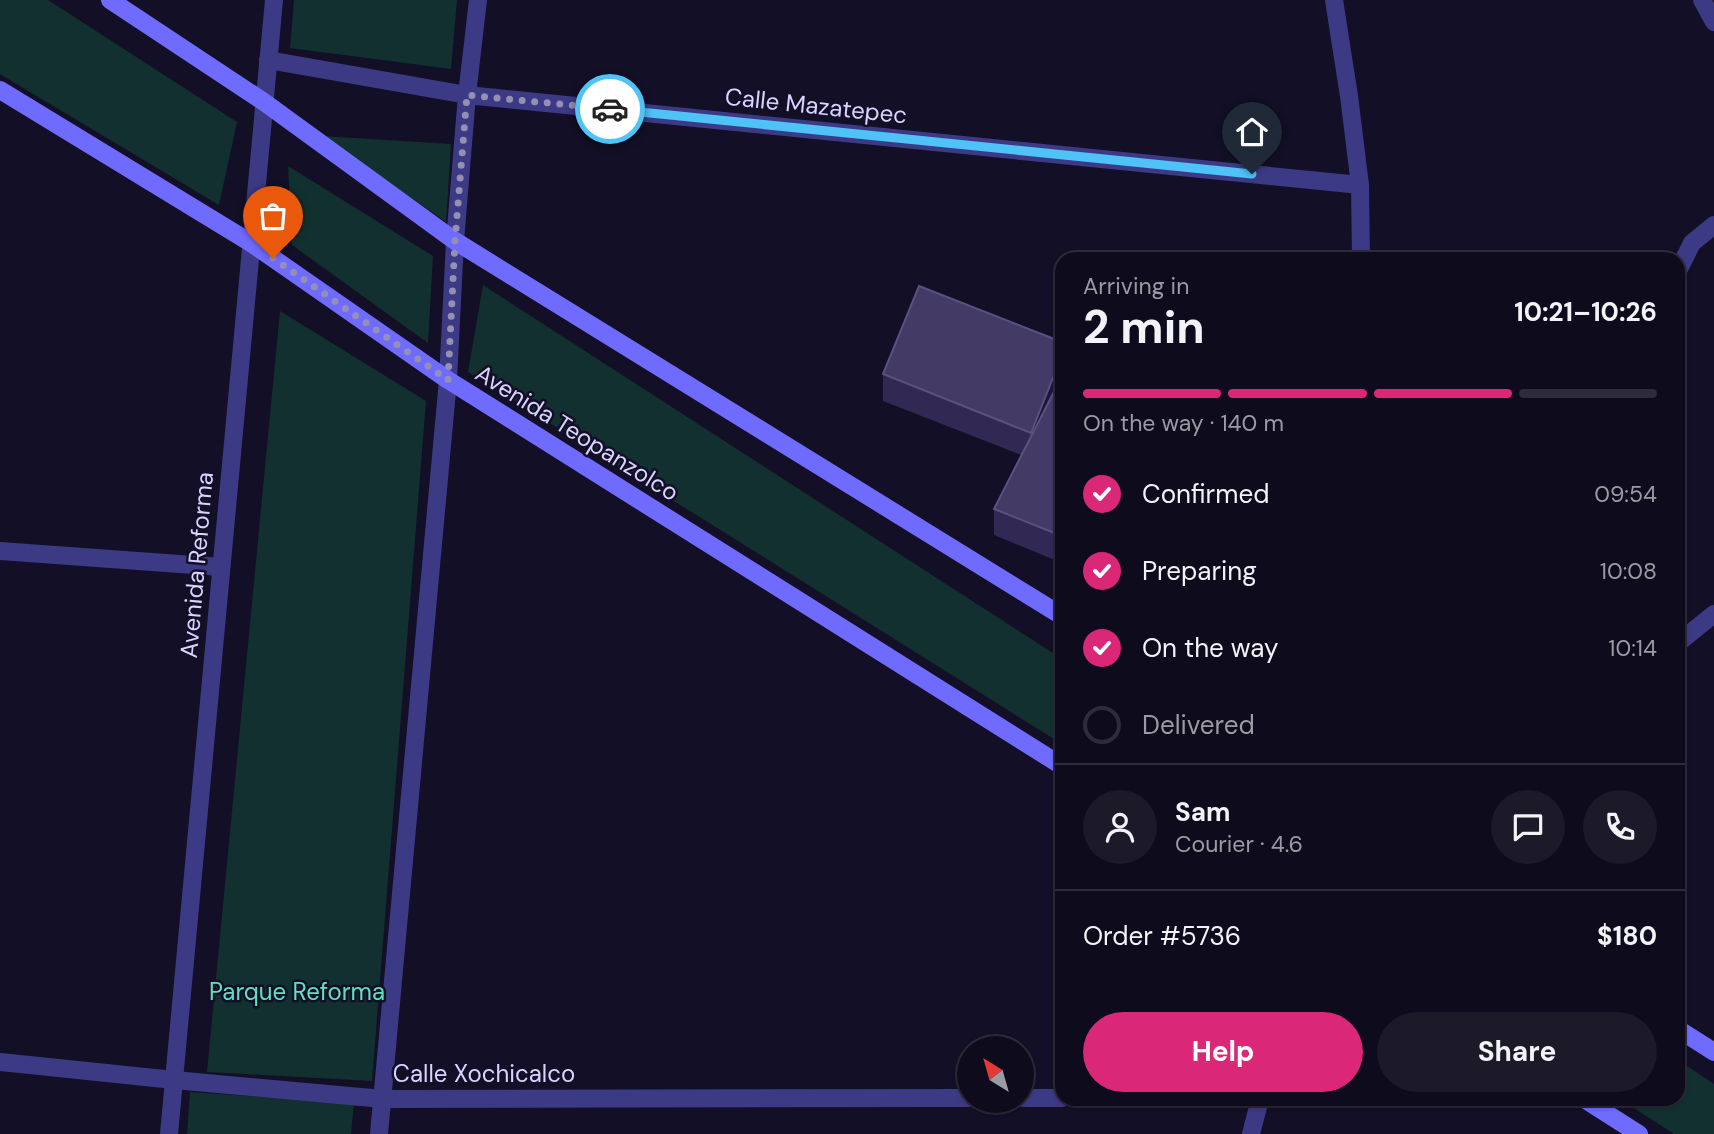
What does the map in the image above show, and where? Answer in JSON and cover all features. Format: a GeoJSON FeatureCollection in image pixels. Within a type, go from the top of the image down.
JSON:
{"type":"FeatureCollection","features":[{"type":"Feature","properties":{"kind":"main road"},"geometry":{"type":"LineString","coordinates":[[110,0],[264,102],[455,241],[1055,612]]}},
{"type":"Feature","properties":{"kind":"main road","name":"Avenida Teopanzolco"},"geometry":{"type":"LineString","coordinates":[[0,90],[251,243],[448,380],[1055,762]]}},
{"type":"Feature","properties":{"kind":"main road"},"geometry":{"type":"LineString","coordinates":[[1685,1033],[1714,1052]]}},
{"type":"Feature","properties":{"kind":"main road"},"geometry":{"type":"LineString","coordinates":[[1595,1106],[1639,1134]]}},
{"type":"Feature","properties":{"kind":"street","name":"Avenida Reforma"},"geometry":{"type":"LineString","coordinates":[[169,1134],[274,0]]}},
{"type":"Feature","properties":{"kind":"street"},"geometry":{"type":"LineString","coordinates":[[379,1134],[448,380],[455,241],[478,0]]}},
{"type":"Feature","properties":{"kind":"street"},"geometry":{"type":"LineString","coordinates":[[1335,0],[1360,185],[1361,252]]}},
{"type":"Feature","properties":{"kind":"street"},"geometry":{"type":"LineString","coordinates":[[1702,0],[1714,22]]}},
{"type":"Feature","properties":{"kind":"street","name":"Calle Mazatepec"},"geometry":{"type":"LineString","coordinates":[[268,60],[467,95],[1360,185]]}},
{"type":"Feature","properties":{"kind":"street"},"geometry":{"type":"LineString","coordinates":[[1685,257],[1692,243],[1714,225]]}},
{"type":"Feature","properties":{"kind":"street"},"geometry":{"type":"LineString","coordinates":[[0,551],[221,567]]}},
{"type":"Feature","properties":{"kind":"street"},"geometry":{"type":"LineString","coordinates":[[1685,637],[1714,614]]}},
{"type":"Feature","properties":{"kind":"street","name":"Calle Xochicalco"},"geometry":{"type":"LineString","coordinates":[[0,1062],[383,1099],[957,1098]]}},
{"type":"Feature","properties":{"kind":"street"},"geometry":{"type":"LineString","coordinates":[[1034,1098],[1055,1098]]}},
{"type":"Feature","properties":{"kind":"street"},"geometry":{"type":"LineString","coordinates":[[1251,1134],[1258,1106]]}},
{"type":"Feature","properties":{"kind":"green space"},"geometry":{"type":"Polygon","coordinates":[[[0,0],[48,0],[237,122],[219,205],[0,74],[0,0]]]}},
{"type":"Feature","properties":{"kind":"green space"},"geometry":{"type":"Polygon","coordinates":[[[294,0],[457,0],[451,69],[290,48],[294,0]]]}},
{"type":"Feature","properties":{"kind":"green space"},"geometry":{"type":"Polygon","coordinates":[[[322,136],[451,144],[446,222],[322,136]]]}},
{"type":"Feature","properties":{"kind":"green space"},"geometry":{"type":"Polygon","coordinates":[[[288,166],[433,256],[428,343],[292,245],[288,166]]]}},
{"type":"Feature","properties":{"kind":"green space"},"geometry":{"type":"Polygon","coordinates":[[[483,285],[1055,654],[1055,740],[468,372],[483,285]]]}},
{"type":"Feature","properties":{"kind":"green space","name":"Parque Reforma"},"geometry":{"type":"Polygon","coordinates":[[[280,311],[426,401],[372,1081],[207,1072],[280,311]]]}},
{"type":"Feature","properties":{"kind":"green space"},"geometry":{"type":"Polygon","coordinates":[[[1685,1065],[1714,1084],[1714,1134],[1674,1134],[1631,1106],[1685,1106],[1685,1065]]]}},
{"type":"Feature","properties":{"kind":"green space"},"geometry":{"type":"Polygon","coordinates":[[[190,1092],[354,1103],[351,1134],[187,1134],[190,1092]]]}},
{"type":"Feature","properties":{"kind":"building"},"geometry":{"type":"Polygon","coordinates":[[[919,286],[1055,339],[1055,373],[1031,433],[883,374],[919,286]]]}},
{"type":"Feature","properties":{"kind":"building"},"geometry":{"type":"Polygon","coordinates":[[[1055,390],[1055,533],[994,509],[1055,390]]]}},
{"type":"Feature","properties":{"kind":"way so far"},"geometry":{"type":"LineString","coordinates":[[273,258],[448,380],[455,241],[467,95],[610,109]]}},
{"type":"Feature","properties":{"kind":"route"},"geometry":{"type":"LineString","coordinates":[[610,109],[1252,174]]}}]}
